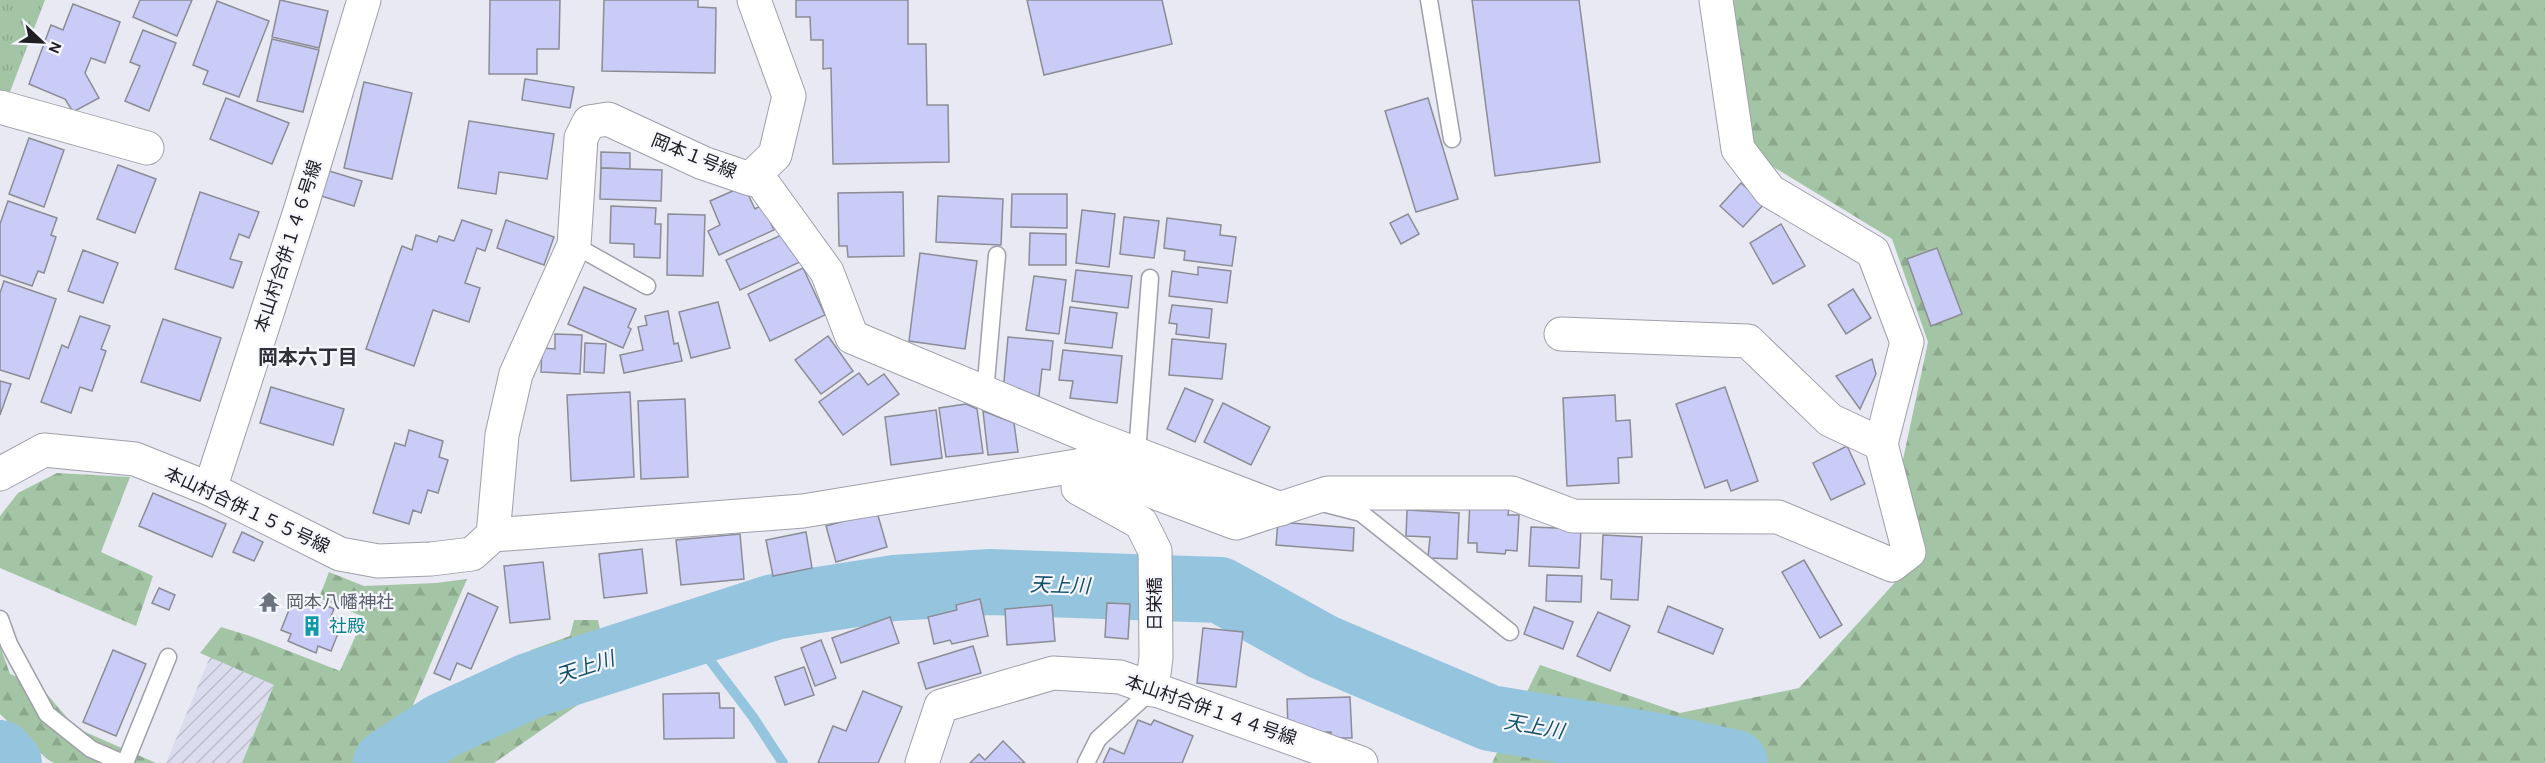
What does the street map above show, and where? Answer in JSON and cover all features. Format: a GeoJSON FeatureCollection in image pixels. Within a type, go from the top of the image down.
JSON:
{"type":"FeatureCollection","features":[{"type":"Feature","properties":{"kind":"street","name":"岡本１号線"},"geometry":{"type":"LineString","coordinates":[[574,245],[581,138],[589,122],[608,119],[703,163],[750,179],[775,155],[789,96],[754,0]]}},
{"type":"Feature","properties":{"kind":"street"},"geometry":{"type":"LineString","coordinates":[[574,245],[516,374],[502,435],[494,535],[803,511],[1082,465],[1236,523],[1328,493],[1512,493],[1573,516],[1779,518],[1892,566],[1909,552],[1881,444],[1907,342],[1873,252],[1770,191],[1738,149],[1716,0]]}},
{"type":"Feature","properties":{"kind":"street","name":"本山村合併１４６号線"},"geometry":{"type":"LineString","coordinates":[[210,489],[301,208],[364,1]]}},
{"type":"Feature","properties":{"kind":"street"},"geometry":{"type":"LineString","coordinates":[[0,107],[147,148]]}},
{"type":"Feature","properties":{"kind":"street"},"geometry":{"type":"LineString","coordinates":[[756,174],[827,272],[852,337],[1137,454],[1281,509]]}},
{"type":"Feature","properties":{"kind":"street"},"geometry":{"type":"LineString","coordinates":[[1561,334],[1748,341],[1830,420],[1881,444]]}},
{"type":"Feature","properties":{"kind":"street","name":"本山村合併１５５号線"},"geometry":{"type":"LineString","coordinates":[[0,474],[44,450],[135,459],[210,489],[340,554],[378,561],[431,559],[472,554],[494,535]]}},
{"type":"Feature","properties":{"kind":"street","name":"日栄橋"},"geometry":{"type":"LineString","coordinates":[[1082,465],[1078,488],[1141,522],[1155,551],[1156,657],[1152,690]]}},
{"type":"Feature","properties":{"kind":"street","name":"本山村合併１４４号線"},"geometry":{"type":"LineString","coordinates":[[922,763],[941,706],[1053,673],[1120,677],[1361,763]]}},
{"type":"Feature","properties":{"kind":"lane"},"geometry":{"type":"LineString","coordinates":[[1428,0],[1452,139]]}},
{"type":"Feature","properties":{"kind":"lane"},"geometry":{"type":"LineString","coordinates":[[574,245],[647,286]]}},
{"type":"Feature","properties":{"kind":"lane"},"geometry":{"type":"LineString","coordinates":[[985,393],[997,255]]}},
{"type":"Feature","properties":{"kind":"lane"},"geometry":{"type":"LineString","coordinates":[[1137,454],[1150,278]]}},
{"type":"Feature","properties":{"kind":"lane"},"geometry":{"type":"LineString","coordinates":[[1311,500],[1361,513],[1510,632]]}},
{"type":"Feature","properties":{"kind":"lane"},"geometry":{"type":"LineString","coordinates":[[0,619],[9,644],[47,714],[91,749],[124,763],[168,657]]}},
{"type":"Feature","properties":{"kind":"lane"},"geometry":{"type":"LineString","coordinates":[[1086,763],[1098,739],[1152,690]]}},
{"type":"Feature","properties":{"kind":"shaded area"},"geometry":{"type":"Polygon","coordinates":[[[210,657],[274,685],[242,763],[166,763],[210,657]]]}},
{"type":"Feature","properties":{"kind":"green space"},"geometry":{"type":"Polygon","coordinates":[[[0,0],[45,0],[8,97],[0,94],[0,0]]]}},
{"type":"Feature","properties":{"kind":"green space"},"geometry":{"type":"Polygon","coordinates":[[[1725,0],[2545,0],[2545,763],[1492,763],[1540,665],[1680,713],[1799,688],[1919,556],[1901,469],[1928,342],[1892,239],[1752,154],[1725,0]]]}},
{"type":"Feature","properties":{"kind":"green space"},"geometry":{"type":"Polygon","coordinates":[[[57,473],[130,477],[101,552],[153,576],[136,626],[0,568],[0,516],[18,493],[57,473]]]}},
{"type":"Feature","properties":{"kind":"green space"},"geometry":{"type":"Polygon","coordinates":[[[329,572],[364,586],[436,583],[467,579],[413,705],[511,679],[531,650],[570,636],[574,620],[598,620],[611,682],[494,763],[242,763],[274,685],[200,653],[221,627],[340,671],[364,617],[319,598],[329,572]]]}},
{"type":"Feature","properties":{"kind":"green space"},"geometry":{"type":"Polygon","coordinates":[[[0,646],[10,674],[40,686],[76,728],[156,763],[54,763],[47,759],[0,714],[0,646]]]}},
{"type":"Feature","properties":{"kind":"building"},"geometry":{"type":"Polygon","coordinates":[[[140,0],[192,0],[177,36],[133,17],[140,0]]]}},
{"type":"Feature","properties":{"kind":"building"},"geometry":{"type":"Polygon","coordinates":[[[280,0],[328,11],[319,48],[272,37],[280,0]]]}},
{"type":"Feature","properties":{"kind":"building"},"geometry":{"type":"Polygon","coordinates":[[[490,0],[560,0],[559,49],[537,49],[537,74],[489,74],[490,0]]]}},
{"type":"Feature","properties":{"kind":"building"},"geometry":{"type":"Polygon","coordinates":[[[604,0],[698,0],[698,7],[716,8],[715,73],[602,71],[604,0]]]}},
{"type":"Feature","properties":{"kind":"building"},"geometry":{"type":"Polygon","coordinates":[[[796,0],[908,0],[908,44],[926,44],[927,105],[948,105],[949,162],[833,164],[831,68],[823,69],[823,40],[811,40],[810,17],[796,17],[796,0]]]}},
{"type":"Feature","properties":{"kind":"building"},"geometry":{"type":"Polygon","coordinates":[[[1027,0],[1162,0],[1172,44],[1044,75],[1027,0]]]}},
{"type":"Feature","properties":{"kind":"building"},"geometry":{"type":"Polygon","coordinates":[[[1472,0],[1579,0],[1600,162],[1495,176],[1472,0]]]}},
{"type":"Feature","properties":{"kind":"building"},"geometry":{"type":"Polygon","coordinates":[[[217,1],[269,21],[239,97],[203,84],[208,71],[193,65],[217,1]]]}},
{"type":"Feature","properties":{"kind":"building"},"geometry":{"type":"Polygon","coordinates":[[[73,4],[120,22],[105,63],[91,58],[85,73],[99,98],[73,112],[65,99],[29,84],[51,25],[63,30],[73,4]]]}},
{"type":"Feature","properties":{"kind":"building"},"geometry":{"type":"Polygon","coordinates":[[[143,30],[176,43],[149,111],[125,101],[140,66],[130,62],[143,30]]]}},
{"type":"Feature","properties":{"kind":"building"},"geometry":{"type":"Polygon","coordinates":[[[272,39],[319,50],[303,112],[257,101],[272,39]]]}},
{"type":"Feature","properties":{"kind":"building"},"geometry":{"type":"Polygon","coordinates":[[[525,79],[574,87],[570,108],[522,100],[525,79]]]}},
{"type":"Feature","properties":{"kind":"building"},"geometry":{"type":"Polygon","coordinates":[[[364,82],[412,93],[392,179],[344,168],[364,82]]]}},
{"type":"Feature","properties":{"kind":"building"},"geometry":{"type":"Polygon","coordinates":[[[226,98],[289,123],[272,164],[210,139],[226,98]]]}},
{"type":"Feature","properties":{"kind":"building"},"geometry":{"type":"Polygon","coordinates":[[[1428,98],[1458,199],[1416,212],[1385,111],[1428,98]]]}},
{"type":"Feature","properties":{"kind":"building"},"geometry":{"type":"Polygon","coordinates":[[[469,121],[554,134],[547,179],[499,172],[496,194],[458,188],[469,121]]]}},
{"type":"Feature","properties":{"kind":"building"},"geometry":{"type":"Polygon","coordinates":[[[29,138],[64,150],[44,207],[9,194],[29,138]]]}},
{"type":"Feature","properties":{"kind":"building"},"geometry":{"type":"Polygon","coordinates":[[[601,152],[630,153],[630,169],[601,168],[601,152]]]}},
{"type":"Feature","properties":{"kind":"building"},"geometry":{"type":"Polygon","coordinates":[[[118,165],[156,179],[135,233],[97,219],[118,165]]]}},
{"type":"Feature","properties":{"kind":"building"},"geometry":{"type":"Polygon","coordinates":[[[601,168],[662,170],[661,201],[600,199],[601,168]]]}},
{"type":"Feature","properties":{"kind":"building"},"geometry":{"type":"Polygon","coordinates":[[[326,170],[362,181],[354,206],[318,195],[326,170]]]}},
{"type":"Feature","properties":{"kind":"building"},"geometry":{"type":"Polygon","coordinates":[[[1741,183],[1764,204],[1743,227],[1720,206],[1741,183]]]}},
{"type":"Feature","properties":{"kind":"building"},"geometry":{"type":"Polygon","coordinates":[[[744,186],[755,209],[762,205],[774,230],[719,255],[708,231],[720,225],[710,201],[744,186]]]}},
{"type":"Feature","properties":{"kind":"building"},"geometry":{"type":"Polygon","coordinates":[[[200,192],[259,212],[249,238],[239,234],[230,259],[242,262],[233,288],[175,269],[200,192]]]}},
{"type":"Feature","properties":{"kind":"building"},"geometry":{"type":"Polygon","coordinates":[[[903,192],[904,256],[848,257],[847,246],[839,246],[838,193],[903,192]]]}},
{"type":"Feature","properties":{"kind":"building"},"geometry":{"type":"Polygon","coordinates":[[[1012,194],[1067,194],[1067,228],[1011,227],[1012,194]]]}},
{"type":"Feature","properties":{"kind":"building"},"geometry":{"type":"Polygon","coordinates":[[[938,196],[1003,199],[1001,245],[936,242],[938,196]]]}},
{"type":"Feature","properties":{"kind":"building"},"geometry":{"type":"Polygon","coordinates":[[[8,201],[57,218],[51,235],[56,237],[44,273],[38,271],[32,286],[0,275],[0,224],[8,201]]]}},
{"type":"Feature","properties":{"kind":"building"},"geometry":{"type":"Polygon","coordinates":[[[611,206],[656,208],[655,224],[661,224],[660,258],[634,257],[634,244],[610,243],[611,206]]]}},
{"type":"Feature","properties":{"kind":"building"},"geometry":{"type":"Polygon","coordinates":[[[1082,210],[1115,214],[1109,267],[1076,263],[1082,210]]]}},
{"type":"Feature","properties":{"kind":"building"},"geometry":{"type":"Polygon","coordinates":[[[668,214],[705,215],[703,276],[667,275],[668,214]]]}},
{"type":"Feature","properties":{"kind":"building"},"geometry":{"type":"Polygon","coordinates":[[[1408,214],[1419,234],[1401,244],[1390,223],[1408,214]]]}},
{"type":"Feature","properties":{"kind":"building"},"geometry":{"type":"Polygon","coordinates":[[[1124,217],[1159,221],[1154,258],[1120,254],[1124,217]]]}},
{"type":"Feature","properties":{"kind":"building"},"geometry":{"type":"Polygon","coordinates":[[[1167,218],[1221,225],[1220,235],[1236,237],[1232,266],[1184,260],[1185,251],[1164,248],[1167,218]]]}},
{"type":"Feature","properties":{"kind":"building"},"geometry":{"type":"Polygon","coordinates":[[[462,220],[492,230],[485,251],[477,248],[465,283],[480,288],[469,322],[433,310],[414,366],[366,349],[402,246],[412,250],[416,235],[437,242],[439,236],[454,241],[462,220]]]}},
{"type":"Feature","properties":{"kind":"building"},"geometry":{"type":"Polygon","coordinates":[[[506,220],[554,237],[544,265],[497,248],[506,220]]]}},
{"type":"Feature","properties":{"kind":"building"},"geometry":{"type":"Polygon","coordinates":[[[1781,224],[1805,266],[1773,284],[1750,243],[1781,224]]]}},
{"type":"Feature","properties":{"kind":"building"},"geometry":{"type":"Polygon","coordinates":[[[788,232],[802,261],[740,290],[726,260],[788,232]]]}},
{"type":"Feature","properties":{"kind":"building"},"geometry":{"type":"Polygon","coordinates":[[[1030,233],[1066,234],[1066,265],[1029,265],[1030,233]]]}},
{"type":"Feature","properties":{"kind":"building"},"geometry":{"type":"Polygon","coordinates":[[[1937,248],[1962,314],[1931,326],[1907,259],[1937,248]]]}},
{"type":"Feature","properties":{"kind":"building"},"geometry":{"type":"Polygon","coordinates":[[[83,250],[118,263],[103,303],[68,291],[83,250]]]}},
{"type":"Feature","properties":{"kind":"building"},"geometry":{"type":"Polygon","coordinates":[[[920,253],[977,261],[965,349],[909,341],[920,253]]]}},
{"type":"Feature","properties":{"kind":"building"},"geometry":{"type":"Polygon","coordinates":[[[1198,267],[1231,271],[1227,303],[1169,296],[1172,271],[1198,275],[1198,267]]]}},
{"type":"Feature","properties":{"kind":"building"},"geometry":{"type":"Polygon","coordinates":[[[803,268],[825,315],[770,341],[748,294],[803,268]]]}},
{"type":"Feature","properties":{"kind":"building"},"geometry":{"type":"Polygon","coordinates":[[[1076,270],[1132,276],[1128,308],[1072,301],[1076,270]]]}},
{"type":"Feature","properties":{"kind":"building"},"geometry":{"type":"Polygon","coordinates":[[[1034,276],[1066,280],[1059,334],[1026,330],[1034,276]]]}},
{"type":"Feature","properties":{"kind":"building"},"geometry":{"type":"Polygon","coordinates":[[[4,281],[56,299],[29,379],[0,370],[0,293],[4,281]]]}},
{"type":"Feature","properties":{"kind":"building"},"geometry":{"type":"Polygon","coordinates":[[[584,287],[636,309],[628,327],[631,329],[623,348],[568,324],[584,287]]]}},
{"type":"Feature","properties":{"kind":"building"},"geometry":{"type":"Polygon","coordinates":[[[1853,289],[1871,318],[1846,334],[1828,305],[1853,289]]]}},
{"type":"Feature","properties":{"kind":"building"},"geometry":{"type":"Polygon","coordinates":[[[718,302],[730,348],[691,358],[679,312],[718,302]]]}},
{"type":"Feature","properties":{"kind":"building"},"geometry":{"type":"Polygon","coordinates":[[[1172,305],[1212,309],[1209,338],[1176,334],[1177,324],[1169,323],[1172,305]]]}},
{"type":"Feature","properties":{"kind":"building"},"geometry":{"type":"Polygon","coordinates":[[[1070,307],[1117,313],[1112,348],[1065,343],[1070,307]]]}},
{"type":"Feature","properties":{"kind":"building"},"geometry":{"type":"Polygon","coordinates":[[[668,311],[674,344],[678,343],[682,361],[624,373],[620,355],[643,350],[638,327],[647,325],[645,316],[668,311]]]}},
{"type":"Feature","properties":{"kind":"building"},"geometry":{"type":"Polygon","coordinates":[[[80,316],[110,326],[101,349],[106,351],[92,391],[80,387],[71,413],[41,402],[62,345],[68,348],[80,316]]]}},
{"type":"Feature","properties":{"kind":"building"},"geometry":{"type":"Polygon","coordinates":[[[163,319],[221,338],[200,401],[141,382],[163,319]]]}},
{"type":"Feature","properties":{"kind":"building"},"geometry":{"type":"Polygon","coordinates":[[[555,334],[582,335],[580,374],[541,372],[542,348],[555,349],[555,334]]]}},
{"type":"Feature","properties":{"kind":"building"},"geometry":{"type":"Polygon","coordinates":[[[828,336],[853,371],[821,394],[795,360],[828,336]]]}},
{"type":"Feature","properties":{"kind":"building"},"geometry":{"type":"Polygon","coordinates":[[[1008,337],[1053,341],[1050,370],[1042,369],[1039,396],[1003,392],[1008,337]]]}},
{"type":"Feature","properties":{"kind":"building"},"geometry":{"type":"Polygon","coordinates":[[[1172,339],[1226,344],[1222,379],[1169,375],[1172,339]]]}},
{"type":"Feature","properties":{"kind":"building"},"geometry":{"type":"Polygon","coordinates":[[[585,343],[606,344],[604,373],[584,372],[585,343]]]}},
{"type":"Feature","properties":{"kind":"building"},"geometry":{"type":"Polygon","coordinates":[[[1063,350],[1122,356],[1117,403],[1070,398],[1073,381],[1059,380],[1063,350]]]}},
{"type":"Feature","properties":{"kind":"building"},"geometry":{"type":"Polygon","coordinates":[[[1872,359],[1876,374],[1860,409],[1836,376],[1872,359]]]}},
{"type":"Feature","properties":{"kind":"building"},"geometry":{"type":"Polygon","coordinates":[[[859,373],[868,385],[884,374],[899,394],[843,435],[819,402],[859,373]]]}},
{"type":"Feature","properties":{"kind":"building"},"geometry":{"type":"Polygon","coordinates":[[[0,381],[11,384],[0,415],[0,381]]]}},
{"type":"Feature","properties":{"kind":"building"},"geometry":{"type":"Polygon","coordinates":[[[271,387],[344,409],[333,445],[260,423],[271,387]]]}},
{"type":"Feature","properties":{"kind":"building"},"geometry":{"type":"Polygon","coordinates":[[[1725,387],[1758,481],[1731,491],[1727,480],[1705,488],[1676,404],[1725,387]]]}},
{"type":"Feature","properties":{"kind":"building"},"geometry":{"type":"Polygon","coordinates":[[[1185,388],[1213,400],[1195,442],[1167,429],[1185,388]]]}},
{"type":"Feature","properties":{"kind":"building"},"geometry":{"type":"Polygon","coordinates":[[[630,392],[634,477],[571,481],[567,395],[630,392]]]}},
{"type":"Feature","properties":{"kind":"building"},"geometry":{"type":"Polygon","coordinates":[[[1615,395],[1616,421],[1630,420],[1632,457],[1618,458],[1619,483],[1567,486],[1563,398],[1615,395]]]}},
{"type":"Feature","properties":{"kind":"building"},"geometry":{"type":"Polygon","coordinates":[[[685,399],[688,477],[641,479],[638,401],[685,399]]]}},
{"type":"Feature","properties":{"kind":"building"},"geometry":{"type":"Polygon","coordinates":[[[1223,403],[1270,427],[1251,465],[1204,442],[1223,403]]]}},
{"type":"Feature","properties":{"kind":"building"},"geometry":{"type":"Polygon","coordinates":[[[966,404],[977,409],[983,453],[946,457],[939,408],[966,404]]]}},
{"type":"Feature","properties":{"kind":"building"},"geometry":{"type":"Polygon","coordinates":[[[936,410],[942,458],[891,465],[885,417],[936,410]]]}},
{"type":"Feature","properties":{"kind":"building"},"geometry":{"type":"Polygon","coordinates":[[[983,411],[1014,423],[1018,452],[988,455],[983,411]]]}},
{"type":"Feature","properties":{"kind":"building"},"geometry":{"type":"Polygon","coordinates":[[[409,430],[443,441],[439,457],[448,460],[438,493],[428,490],[421,513],[413,510],[409,524],[373,513],[395,443],[405,446],[409,430]]]}},
{"type":"Feature","properties":{"kind":"building"},"geometry":{"type":"Polygon","coordinates":[[[1847,446],[1865,484],[1831,500],[1813,463],[1847,446]]]}},
{"type":"Feature","properties":{"kind":"building"},"geometry":{"type":"Polygon","coordinates":[[[153,493],[226,524],[212,557],[139,526],[153,493]]]}},
{"type":"Feature","properties":{"kind":"building"},"geometry":{"type":"Polygon","coordinates":[[[1470,501],[1509,507],[1508,515],[1519,515],[1517,551],[1506,550],[1505,554],[1477,552],[1477,543],[1468,543],[1470,501]]]}},
{"type":"Feature","properties":{"kind":"building"},"geometry":{"type":"Polygon","coordinates":[[[1407,510],[1459,513],[1457,559],[1428,558],[1430,537],[1406,536],[1407,510]]]}},
{"type":"Feature","properties":{"kind":"building"},"geometry":{"type":"Polygon","coordinates":[[[877,512],[887,547],[836,562],[826,526],[877,512]]]}},
{"type":"Feature","properties":{"kind":"building"},"geometry":{"type":"Polygon","coordinates":[[[1278,522],[1354,528],[1353,551],[1276,545],[1278,522]]]}},
{"type":"Feature","properties":{"kind":"building"},"geometry":{"type":"Polygon","coordinates":[[[1531,527],[1581,529],[1579,568],[1529,566],[1531,527]]]}},
{"type":"Feature","properties":{"kind":"building"},"geometry":{"type":"Polygon","coordinates":[[[242,532],[263,542],[254,561],[233,552],[242,532]]]}},
{"type":"Feature","properties":{"kind":"building"},"geometry":{"type":"Polygon","coordinates":[[[806,532],[812,568],[773,576],[766,540],[806,532]]]}},
{"type":"Feature","properties":{"kind":"building"},"geometry":{"type":"Polygon","coordinates":[[[740,534],[744,579],[681,585],[676,540],[740,534]]]}},
{"type":"Feature","properties":{"kind":"building"},"geometry":{"type":"Polygon","coordinates":[[[1603,535],[1642,537],[1638,600],[1611,599],[1612,580],[1601,579],[1603,535]]]}},
{"type":"Feature","properties":{"kind":"building"},"geometry":{"type":"Polygon","coordinates":[[[642,549],[647,593],[604,598],[599,554],[642,549]]]}},
{"type":"Feature","properties":{"kind":"building"},"geometry":{"type":"Polygon","coordinates":[[[1804,560],[1842,625],[1820,638],[1782,572],[1804,560]]]}},
{"type":"Feature","properties":{"kind":"building"},"geometry":{"type":"Polygon","coordinates":[[[543,562],[550,619],[510,623],[504,566],[543,562]]]}},
{"type":"Feature","properties":{"kind":"building"},"geometry":{"type":"Polygon","coordinates":[[[1547,575],[1582,576],[1581,602],[1546,601],[1547,575]]]}},
{"type":"Feature","properties":{"kind":"building"},"geometry":{"type":"Polygon","coordinates":[[[159,588],[175,595],[169,610],[152,603],[159,588]]]}},
{"type":"Feature","properties":{"kind":"building"},"geometry":{"type":"Polygon","coordinates":[[[468,593],[498,607],[471,669],[457,663],[450,680],[434,673],[468,593]]]}},
{"type":"Feature","properties":{"kind":"building","name":"社殿"},"geometry":{"type":"Polygon","coordinates":[[[307,597],[334,609],[331,616],[343,621],[331,651],[318,646],[316,653],[288,641],[291,634],[281,630],[293,600],[304,604],[307,597]]]}},
{"type":"Feature","properties":{"kind":"building"},"geometry":{"type":"Polygon","coordinates":[[[980,599],[988,636],[952,644],[950,640],[934,644],[928,617],[957,610],[956,605],[980,599]]]}},
{"type":"Feature","properties":{"kind":"building"},"geometry":{"type":"Polygon","coordinates":[[[1107,603],[1130,604],[1128,639],[1105,637],[1107,603]]]}},
{"type":"Feature","properties":{"kind":"building"},"geometry":{"type":"Polygon","coordinates":[[[1052,605],[1055,641],[1007,645],[1005,609],[1052,605]]]}},
{"type":"Feature","properties":{"kind":"building"},"geometry":{"type":"Polygon","coordinates":[[[1668,606],[1723,629],[1713,654],[1658,632],[1668,606]]]}},
{"type":"Feature","properties":{"kind":"building"},"geometry":{"type":"Polygon","coordinates":[[[1534,607],[1573,622],[1563,649],[1524,634],[1534,607]]]}},
{"type":"Feature","properties":{"kind":"building"},"geometry":{"type":"Polygon","coordinates":[[[1598,612],[1630,626],[1610,671],[1577,656],[1598,612]]]}},
{"type":"Feature","properties":{"kind":"building"},"geometry":{"type":"Polygon","coordinates":[[[890,617],[899,643],[841,663],[832,638],[890,617]]]}},
{"type":"Feature","properties":{"kind":"building"},"geometry":{"type":"Polygon","coordinates":[[[1203,628],[1243,632],[1236,687],[1197,683],[1203,628]]]}},
{"type":"Feature","properties":{"kind":"building"},"geometry":{"type":"Polygon","coordinates":[[[821,640],[836,678],[815,686],[801,648],[821,640]]]}},
{"type":"Feature","properties":{"kind":"building"},"geometry":{"type":"Polygon","coordinates":[[[973,646],[981,673],[926,689],[918,663],[973,646]]]}},
{"type":"Feature","properties":{"kind":"building"},"geometry":{"type":"Polygon","coordinates":[[[113,650],[146,664],[116,736],[83,722],[113,650]]]}},
{"type":"Feature","properties":{"kind":"building"},"geometry":{"type":"Polygon","coordinates":[[[804,667],[814,695],[785,705],[775,677],[804,667]]]}},
{"type":"Feature","properties":{"kind":"building"},"geometry":{"type":"Polygon","coordinates":[[[863,691],[902,707],[878,763],[818,763],[833,726],[846,731],[863,691]]]}},
{"type":"Feature","properties":{"kind":"building"},"geometry":{"type":"Polygon","coordinates":[[[719,693],[720,708],[734,708],[734,738],[664,739],[663,694],[719,693]]]}},
{"type":"Feature","properties":{"kind":"building"},"geometry":{"type":"Polygon","coordinates":[[[1350,697],[1352,738],[1331,738],[1331,732],[1304,733],[1288,727],[1287,699],[1350,697]]]}},
{"type":"Feature","properties":{"kind":"building"},"geometry":{"type":"Polygon","coordinates":[[[1138,720],[1151,725],[1154,720],[1193,736],[1182,763],[1103,763],[1110,748],[1124,754],[1138,720]]]}},
{"type":"Feature","properties":{"kind":"building"},"geometry":{"type":"Polygon","coordinates":[[[1003,741],[1025,763],[970,763],[979,754],[985,760],[1003,741]]]}},
{"type":"Feature","properties":{"kind":"waterway","name":"天上川"},"geometry":{"type":"LineString","coordinates":[[386,763],[442,726],[529,686],[774,607],[894,588],[990,582],[1220,590],[1323,647],[1490,718],[1658,746],[1735,763]]}},
{"type":"Feature","properties":{"kind":"waterway"},"geometry":{"type":"LineString","coordinates":[[690,634],[753,717],[783,763]]}},
{"type":"Feature","properties":{"kind":"waterway","name":"天上川"},"geometry":{"type":"LineString","coordinates":[[0,753],[9,763]]}},
{"type":"Feature","properties":{"kind":"place","name":"岡本八幡神社"},"geometry":{"type":"Point","coordinates":[269,602]}},
{"type":"Feature","properties":{"kind":"place","name":"社殿"},"geometry":{"type":"Point","coordinates":[312,626]}},
{"type":"Feature","properties":{"kind":"district","name":"岡本六丁目"},"geometry":{"type":"Point","coordinates":[308,357]}}]}
